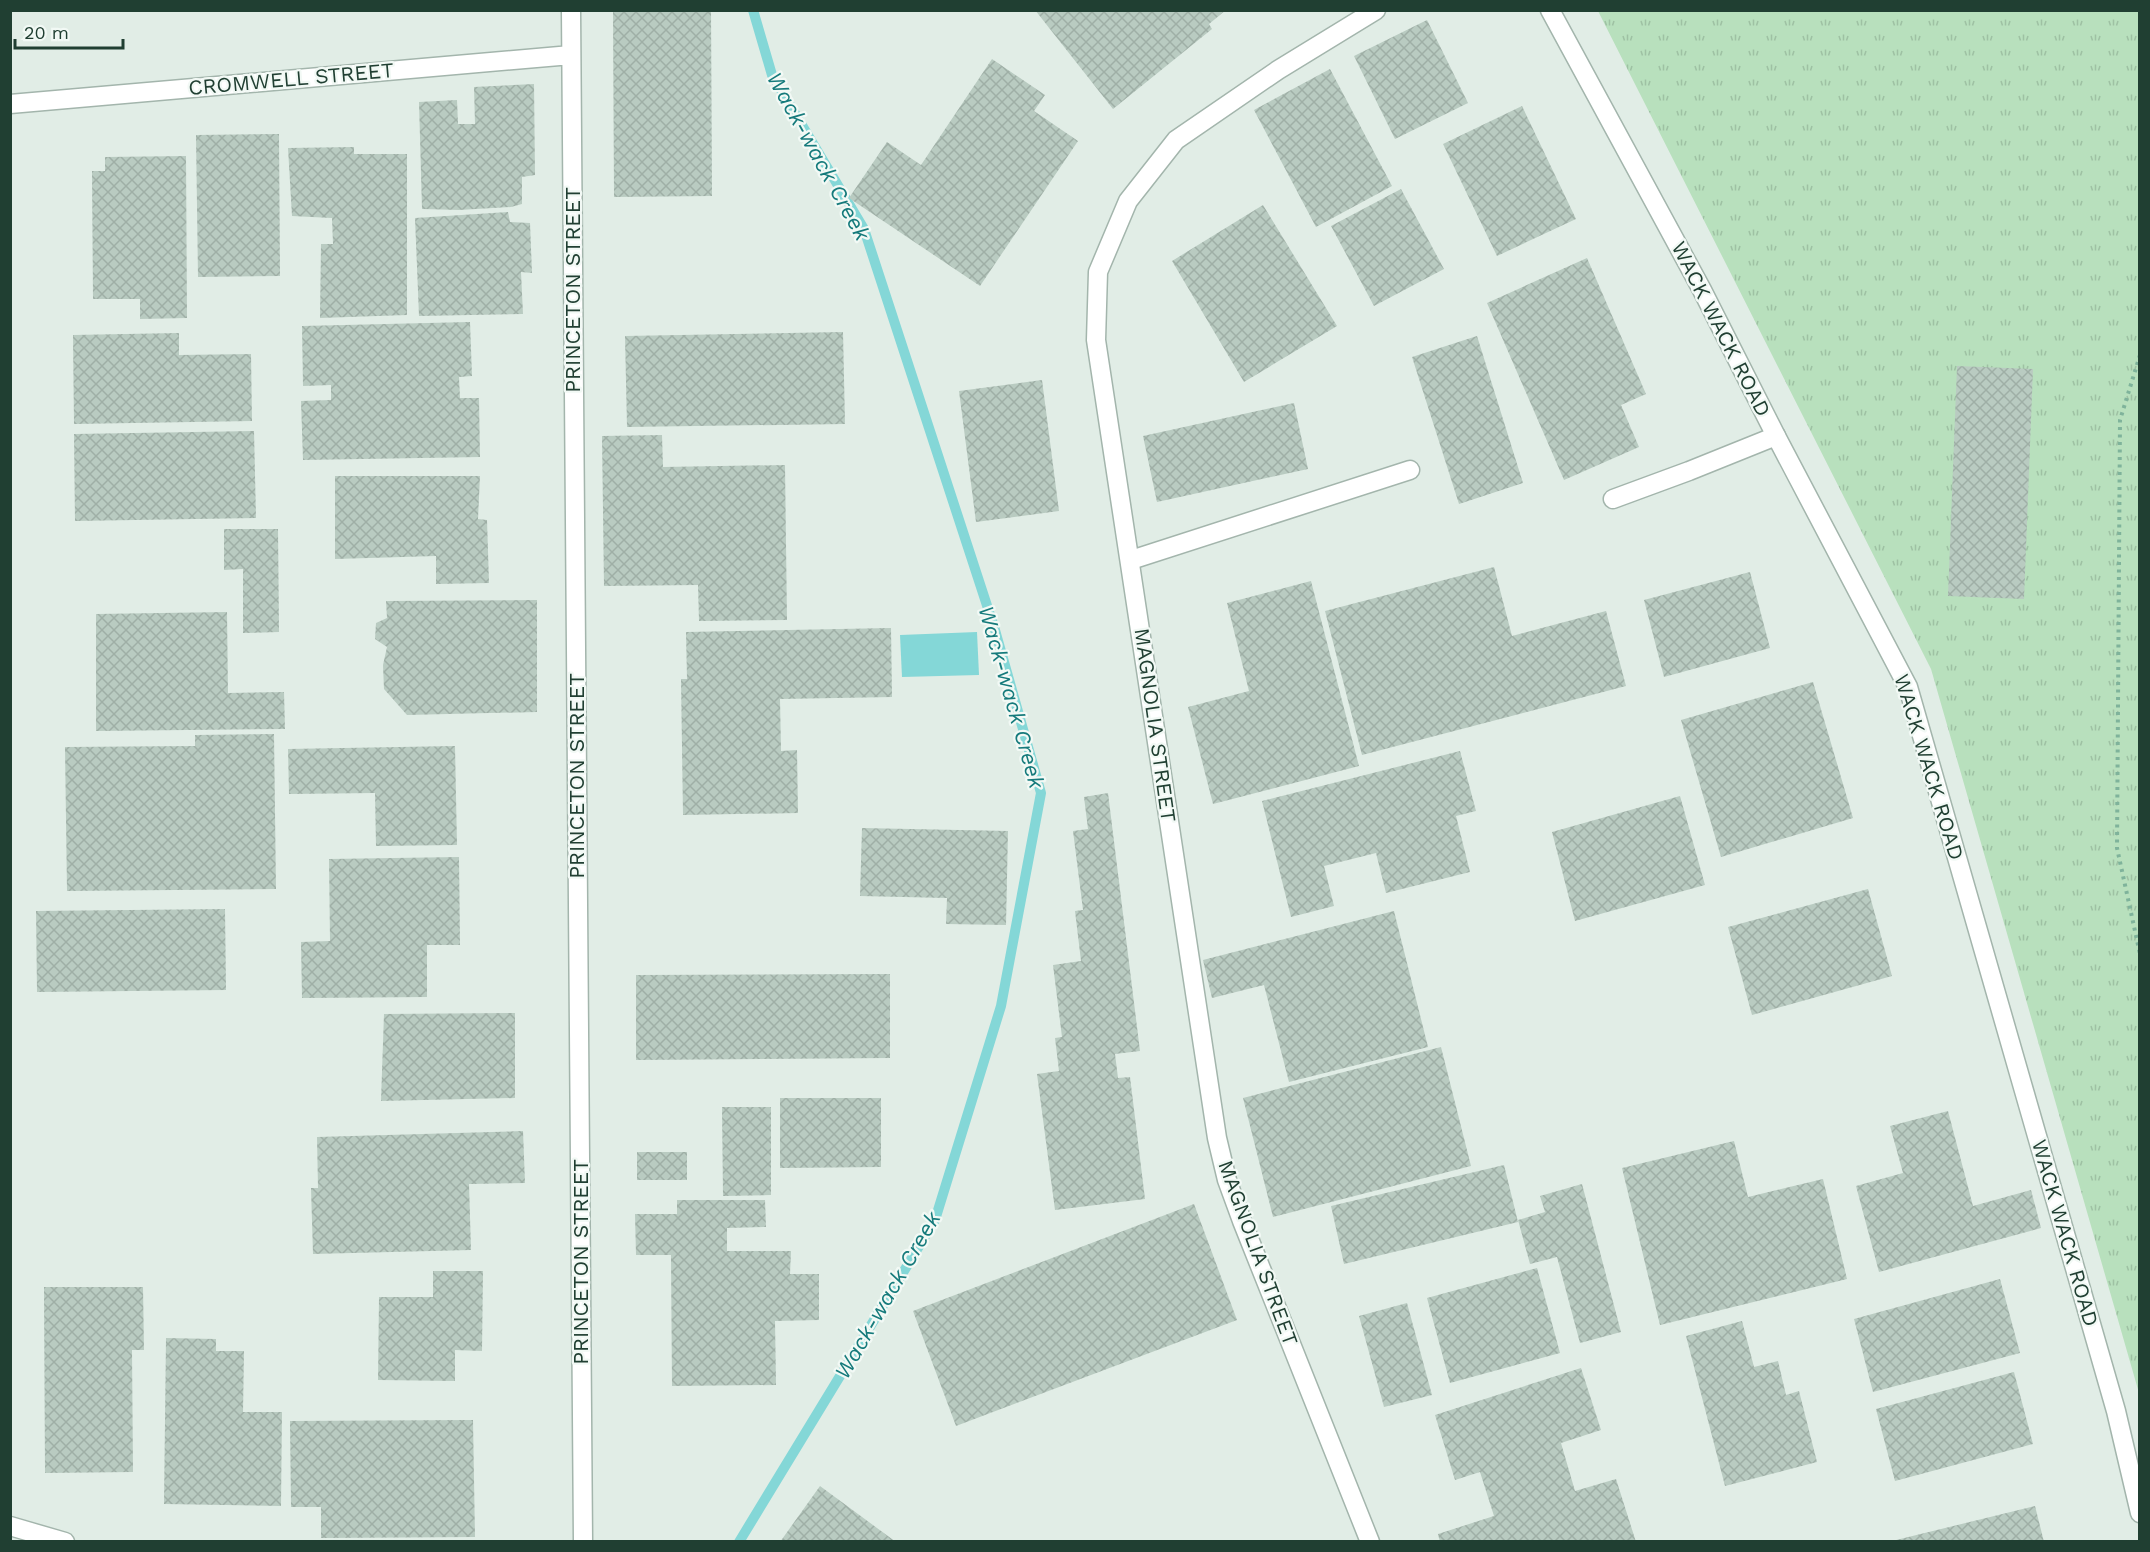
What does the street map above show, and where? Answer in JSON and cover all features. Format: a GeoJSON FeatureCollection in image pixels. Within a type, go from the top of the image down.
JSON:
{"type":"FeatureCollection","features":[{"type":"Feature","properties":{"kind":"street","name":"PRINCETON STREET"},"geometry":{"type":"LineString","coordinates":[[571,10],[583,1542]]}},
{"type":"Feature","properties":{"kind":"street","name":"MAGNOLIA STREET"},"geometry":{"type":"LineString","coordinates":[[1370,1542],[1242,1221],[1227,1180],[1219,1148],[1096,340],[1098,272],[1128,201],[1176,140],[1278,70],[1376,10]]}},
{"type":"Feature","properties":{"kind":"street","name":"WACK WACK ROAD"},"geometry":{"type":"LineString","coordinates":[[1550,10],[1702,290],[1908,687],[2116,1411],[2139,1514]]}},
{"type":"Feature","properties":{"kind":"street","name":"CROMWELL STREET"},"geometry":{"type":"LineString","coordinates":[[10,104],[571,54]]}},
{"type":"Feature","properties":{"kind":"street"},"geometry":{"type":"LineString","coordinates":[[1614,499],[1776,436]]}},
{"type":"Feature","properties":{"kind":"street"},"geometry":{"type":"LineString","coordinates":[[1131,560],[1410,470]]}},
{"type":"Feature","properties":{"kind":"street"},"geometry":{"type":"LineString","coordinates":[[10,1526],[65,1542]]}},
{"type":"Feature","properties":{"kind":"path"},"geometry":{"type":"LineString","coordinates":[[2139,355],[2120,420],[2117,848],[2139,954]]}},
{"type":"Feature","properties":{"kind":"green space"},"geometry":{"type":"Polygon","coordinates":[[[1598,11],[2139,11],[2139,1393],[1931,669],[1598,11]]]}},
{"type":"Feature","properties":{"kind":"water"},"geometry":{"type":"Polygon","coordinates":[[[977,632],[979,675],[902,677],[900,635],[977,632]]]}},
{"type":"Feature","properties":{"kind":"building"},"geometry":{"type":"Polygon","coordinates":[[[613,10],[711,10],[712,196],[614,197],[613,10]]]}},
{"type":"Feature","properties":{"kind":"building"},"geometry":{"type":"Polygon","coordinates":[[[1035,10],[1226,10],[1209,24],[1212,29],[1113,109],[1035,10]]]}},
{"type":"Feature","properties":{"kind":"building"},"geometry":{"type":"Polygon","coordinates":[[[1427,20],[1468,103],[1395,139],[1354,56],[1427,20]]]}},
{"type":"Feature","properties":{"kind":"building"},"geometry":{"type":"Polygon","coordinates":[[[992,59],[1045,95],[1034,111],[1078,141],[980,286],[849,198],[887,142],[921,165],[992,59]]]}},
{"type":"Feature","properties":{"kind":"building"},"geometry":{"type":"Polygon","coordinates":[[[1330,69],[1392,186],[1316,227],[1254,110],[1330,69]]]}},
{"type":"Feature","properties":{"kind":"building"},"geometry":{"type":"Polygon","coordinates":[[[534,84],[535,175],[522,177],[522,204],[511,207],[459,210],[422,209],[419,102],[457,100],[458,124],[475,124],[474,87],[534,84]]]}},
{"type":"Feature","properties":{"kind":"building"},"geometry":{"type":"Polygon","coordinates":[[[1522,106],[1576,219],[1497,256],[1443,144],[1522,106]]]}},
{"type":"Feature","properties":{"kind":"building"},"geometry":{"type":"Polygon","coordinates":[[[279,134],[280,276],[198,277],[196,135],[279,134]]]}},
{"type":"Feature","properties":{"kind":"building"},"geometry":{"type":"Polygon","coordinates":[[[354,147],[354,154],[407,154],[407,315],[320,318],[321,244],[333,244],[332,218],[292,216],[288,148],[354,147]]]}},
{"type":"Feature","properties":{"kind":"building"},"geometry":{"type":"Polygon","coordinates":[[[186,156],[187,318],[140,319],[140,299],[93,299],[92,171],[105,171],[105,157],[186,156]]]}},
{"type":"Feature","properties":{"kind":"building"},"geometry":{"type":"Polygon","coordinates":[[[1401,189],[1444,269],[1374,306],[1331,226],[1401,189]]]}},
{"type":"Feature","properties":{"kind":"building"},"geometry":{"type":"Polygon","coordinates":[[[1263,205],[1337,326],[1244,382],[1172,261],[1263,205]]]}},
{"type":"Feature","properties":{"kind":"building"},"geometry":{"type":"Polygon","coordinates":[[[508,212],[510,222],[530,223],[532,273],[521,272],[523,314],[419,316],[415,218],[508,212]]]}},
{"type":"Feature","properties":{"kind":"building"},"geometry":{"type":"Polygon","coordinates":[[[1587,258],[1646,394],[1621,405],[1639,447],[1564,480],[1487,303],[1587,258]]]}},
{"type":"Feature","properties":{"kind":"building"},"geometry":{"type":"Polygon","coordinates":[[[470,322],[472,376],[459,377],[460,398],[479,398],[480,457],[303,460],[301,401],[331,400],[331,385],[303,386],[302,326],[470,322]]]}},
{"type":"Feature","properties":{"kind":"building"},"geometry":{"type":"Polygon","coordinates":[[[843,332],[845,424],[627,427],[625,336],[843,332]]]}},
{"type":"Feature","properties":{"kind":"building"},"geometry":{"type":"Polygon","coordinates":[[[179,333],[179,355],[251,354],[252,421],[74,424],[73,335],[179,333]]]}},
{"type":"Feature","properties":{"kind":"building"},"geometry":{"type":"Polygon","coordinates":[[[1477,336],[1523,483],[1459,504],[1412,357],[1477,336]]]}},
{"type":"Feature","properties":{"kind":"building"},"geometry":{"type":"Polygon","coordinates":[[[1957,366],[2033,369],[2024,599],[1948,596],[1957,366]]]}},
{"type":"Feature","properties":{"kind":"building"},"geometry":{"type":"Polygon","coordinates":[[[1042,380],[1059,511],[976,522],[959,391],[1042,380]]]}},
{"type":"Feature","properties":{"kind":"building"},"geometry":{"type":"Polygon","coordinates":[[[1294,403],[1308,469],[1157,502],[1143,436],[1294,403]]]}},
{"type":"Feature","properties":{"kind":"building"},"geometry":{"type":"Polygon","coordinates":[[[254,431],[256,518],[75,521],[74,434],[254,431]]]}},
{"type":"Feature","properties":{"kind":"building"},"geometry":{"type":"Polygon","coordinates":[[[662,435],[663,467],[785,465],[787,620],[699,621],[698,585],[604,586],[602,436],[662,435]]]}},
{"type":"Feature","properties":{"kind":"building"},"geometry":{"type":"Polygon","coordinates":[[[335,476],[480,476],[478,519],[487,520],[489,583],[436,584],[436,556],[335,559],[335,476]]]}},
{"type":"Feature","properties":{"kind":"building"},"geometry":{"type":"Polygon","coordinates":[[[224,529],[278,529],[279,632],[243,633],[243,569],[224,570],[224,529]]]}},
{"type":"Feature","properties":{"kind":"building"},"geometry":{"type":"Polygon","coordinates":[[[1494,567],[1512,636],[1606,611],[1626,686],[1362,755],[1325,611],[1494,567]]]}},
{"type":"Feature","properties":{"kind":"building"},"geometry":{"type":"Polygon","coordinates":[[[1750,572],[1770,648],[1664,677],[1644,600],[1750,572]]]}},
{"type":"Feature","properties":{"kind":"building"},"geometry":{"type":"Polygon","coordinates":[[[1311,581],[1359,766],[1213,804],[1188,707],[1249,691],[1227,603],[1311,581]]]}},
{"type":"Feature","properties":{"kind":"building"},"geometry":{"type":"Polygon","coordinates":[[[537,600],[537,712],[407,715],[384,689],[383,665],[387,647],[375,639],[376,623],[387,618],[386,601],[537,600]]]}},
{"type":"Feature","properties":{"kind":"building"},"geometry":{"type":"Polygon","coordinates":[[[227,612],[228,693],[284,692],[285,729],[96,731],[96,614],[227,612]]]}},
{"type":"Feature","properties":{"kind":"building"},"geometry":{"type":"Polygon","coordinates":[[[891,628],[892,697],[780,699],[781,751],[797,750],[798,813],[683,815],[681,679],[687,679],[686,632],[891,628]]]}},
{"type":"Feature","properties":{"kind":"building"},"geometry":{"type":"Polygon","coordinates":[[[1813,682],[1853,818],[1721,857],[1681,720],[1813,682]]]}},
{"type":"Feature","properties":{"kind":"building"},"geometry":{"type":"Polygon","coordinates":[[[274,734],[276,889],[67,891],[65,747],[195,746],[195,735],[274,734]]]}},
{"type":"Feature","properties":{"kind":"building"},"geometry":{"type":"Polygon","coordinates":[[[455,746],[457,845],[376,846],[375,793],[289,794],[288,749],[455,746]]]}},
{"type":"Feature","properties":{"kind":"building"},"geometry":{"type":"Polygon","coordinates":[[[1460,751],[1476,811],[1456,816],[1470,872],[1386,893],[1376,853],[1324,866],[1334,906],[1291,917],[1262,801],[1460,751]]]}},
{"type":"Feature","properties":{"kind":"building"},"geometry":{"type":"Polygon","coordinates":[[[1108,793],[1140,1051],[1115,1054],[1118,1078],[1130,1077],[1145,1199],[1055,1210],[1037,1074],[1059,1071],[1055,1038],[1062,1037],[1053,965],[1081,961],[1075,911],[1083,910],[1073,831],[1088,829],[1084,797],[1108,793]]]}},
{"type":"Feature","properties":{"kind":"building"},"geometry":{"type":"Polygon","coordinates":[[[1680,796],[1705,885],[1575,921],[1552,832],[1680,796]]]}},
{"type":"Feature","properties":{"kind":"building"},"geometry":{"type":"Polygon","coordinates":[[[862,828],[1008,831],[1006,925],[946,924],[947,898],[860,896],[862,828]]]}},
{"type":"Feature","properties":{"kind":"building"},"geometry":{"type":"Polygon","coordinates":[[[459,857],[460,945],[427,945],[427,997],[302,998],[301,942],[330,941],[329,859],[459,857]]]}},
{"type":"Feature","properties":{"kind":"building"},"geometry":{"type":"Polygon","coordinates":[[[1868,889],[1892,976],[1752,1015],[1728,927],[1868,889]]]}},
{"type":"Feature","properties":{"kind":"building"},"geometry":{"type":"Polygon","coordinates":[[[225,909],[226,990],[37,992],[36,911],[225,909]]]}},
{"type":"Feature","properties":{"kind":"building"},"geometry":{"type":"Polygon","coordinates":[[[1394,911],[1428,1047],[1289,1082],[1264,985],[1212,998],[1203,960],[1394,911]]]}},
{"type":"Feature","properties":{"kind":"building"},"geometry":{"type":"Polygon","coordinates":[[[890,974],[890,1058],[636,1060],[636,975],[890,974]]]}},
{"type":"Feature","properties":{"kind":"building"},"geometry":{"type":"Polygon","coordinates":[[[515,1013],[515,1098],[381,1101],[384,1014],[515,1013]]]}},
{"type":"Feature","properties":{"kind":"building"},"geometry":{"type":"Polygon","coordinates":[[[1441,1047],[1471,1166],[1273,1217],[1243,1098],[1441,1047]]]}},
{"type":"Feature","properties":{"kind":"building"},"geometry":{"type":"Polygon","coordinates":[[[780,1098],[881,1098],[881,1167],[780,1168],[780,1098]]]}},
{"type":"Feature","properties":{"kind":"building"},"geometry":{"type":"Polygon","coordinates":[[[722,1107],[771,1107],[771,1195],[723,1196],[722,1107]]]}},
{"type":"Feature","properties":{"kind":"building"},"geometry":{"type":"Polygon","coordinates":[[[1948,1111],[1973,1206],[2031,1190],[2041,1228],[1879,1272],[1856,1186],[1903,1173],[1890,1126],[1948,1111]]]}},
{"type":"Feature","properties":{"kind":"building"},"geometry":{"type":"Polygon","coordinates":[[[523,1131],[525,1183],[469,1184],[471,1250],[313,1254],[311,1188],[318,1188],[317,1137],[523,1131]]]}},
{"type":"Feature","properties":{"kind":"building"},"geometry":{"type":"Polygon","coordinates":[[[1734,1141],[1748,1197],[1823,1179],[1847,1279],[1660,1325],[1622,1168],[1734,1141]]]}},
{"type":"Feature","properties":{"kind":"building"},"geometry":{"type":"Polygon","coordinates":[[[637,1152],[687,1152],[687,1180],[637,1180],[637,1152]]]}},
{"type":"Feature","properties":{"kind":"building"},"geometry":{"type":"Polygon","coordinates":[[[1504,1165],[1518,1222],[1344,1264],[1331,1206],[1504,1165]]]}},
{"type":"Feature","properties":{"kind":"building"},"geometry":{"type":"Polygon","coordinates":[[[1582,1184],[1621,1332],[1580,1343],[1557,1257],[1530,1264],[1518,1220],[1545,1212],[1540,1196],[1582,1184]]]}},
{"type":"Feature","properties":{"kind":"building"},"geometry":{"type":"Polygon","coordinates":[[[677,1200],[765,1200],[766,1227],[727,1228],[727,1251],[791,1251],[790,1274],[819,1274],[819,1320],[775,1321],[776,1385],[672,1386],[671,1255],[636,1255],[635,1214],[677,1214],[677,1200]]]}},
{"type":"Feature","properties":{"kind":"building"},"geometry":{"type":"Polygon","coordinates":[[[1194,1204],[1237,1320],[956,1426],[913,1311],[1194,1204]]]}},
{"type":"Feature","properties":{"kind":"building"},"geometry":{"type":"Polygon","coordinates":[[[1537,1268],[1560,1353],[1450,1383],[1427,1298],[1537,1268]]]}},
{"type":"Feature","properties":{"kind":"building"},"geometry":{"type":"Polygon","coordinates":[[[433,1271],[483,1271],[482,1351],[455,1350],[455,1381],[378,1380],[379,1297],[433,1297],[433,1271]]]}},
{"type":"Feature","properties":{"kind":"building"},"geometry":{"type":"Polygon","coordinates":[[[2000,1279],[2020,1353],[1873,1392],[1854,1319],[2000,1279]]]}},
{"type":"Feature","properties":{"kind":"building"},"geometry":{"type":"Polygon","coordinates":[[[44,1287],[143,1287],[144,1350],[132,1350],[133,1472],[45,1473],[44,1287]]]}},
{"type":"Feature","properties":{"kind":"building"},"geometry":{"type":"Polygon","coordinates":[[[1407,1303],[1432,1395],[1384,1407],[1359,1316],[1407,1303]]]}},
{"type":"Feature","properties":{"kind":"building"},"geometry":{"type":"Polygon","coordinates":[[[1742,1321],[1754,1367],[1778,1361],[1786,1395],[1799,1391],[1817,1462],[1725,1486],[1686,1336],[1742,1321]]]}},
{"type":"Feature","properties":{"kind":"building"},"geometry":{"type":"Polygon","coordinates":[[[166,1338],[216,1339],[216,1351],[244,1351],[243,1412],[282,1412],[281,1506],[164,1504],[166,1338]]]}},
{"type":"Feature","properties":{"kind":"building"},"geometry":{"type":"Polygon","coordinates":[[[1581,1368],[1601,1430],[1561,1443],[1575,1491],[1616,1479],[1636,1542],[1440,1542],[1438,1534],[1494,1516],[1480,1472],[1455,1480],[1435,1415],[1581,1368]]]}},
{"type":"Feature","properties":{"kind":"building"},"geometry":{"type":"Polygon","coordinates":[[[2014,1372],[2033,1444],[1895,1481],[1876,1409],[2014,1372]]]}},
{"type":"Feature","properties":{"kind":"building"},"geometry":{"type":"Polygon","coordinates":[[[473,1420],[475,1537],[321,1538],[321,1507],[291,1507],[290,1421],[473,1420]]]}},
{"type":"Feature","properties":{"kind":"building"},"geometry":{"type":"Polygon","coordinates":[[[820,1486],[896,1542],[780,1542],[820,1486]]]}},
{"type":"Feature","properties":{"kind":"building"},"geometry":{"type":"Polygon","coordinates":[[[2035,1506],[2044,1542],[1892,1542],[1892,1541],[2035,1506]]]}},
{"type":"Feature","properties":{"kind":"waterway","name":"Wack-wack Creek"},"geometry":{"type":"LineString","coordinates":[[739,1542],[935,1220],[1001,1006],[1041,793],[995,630],[864,229],[772,75],[753,10]]}}]}
